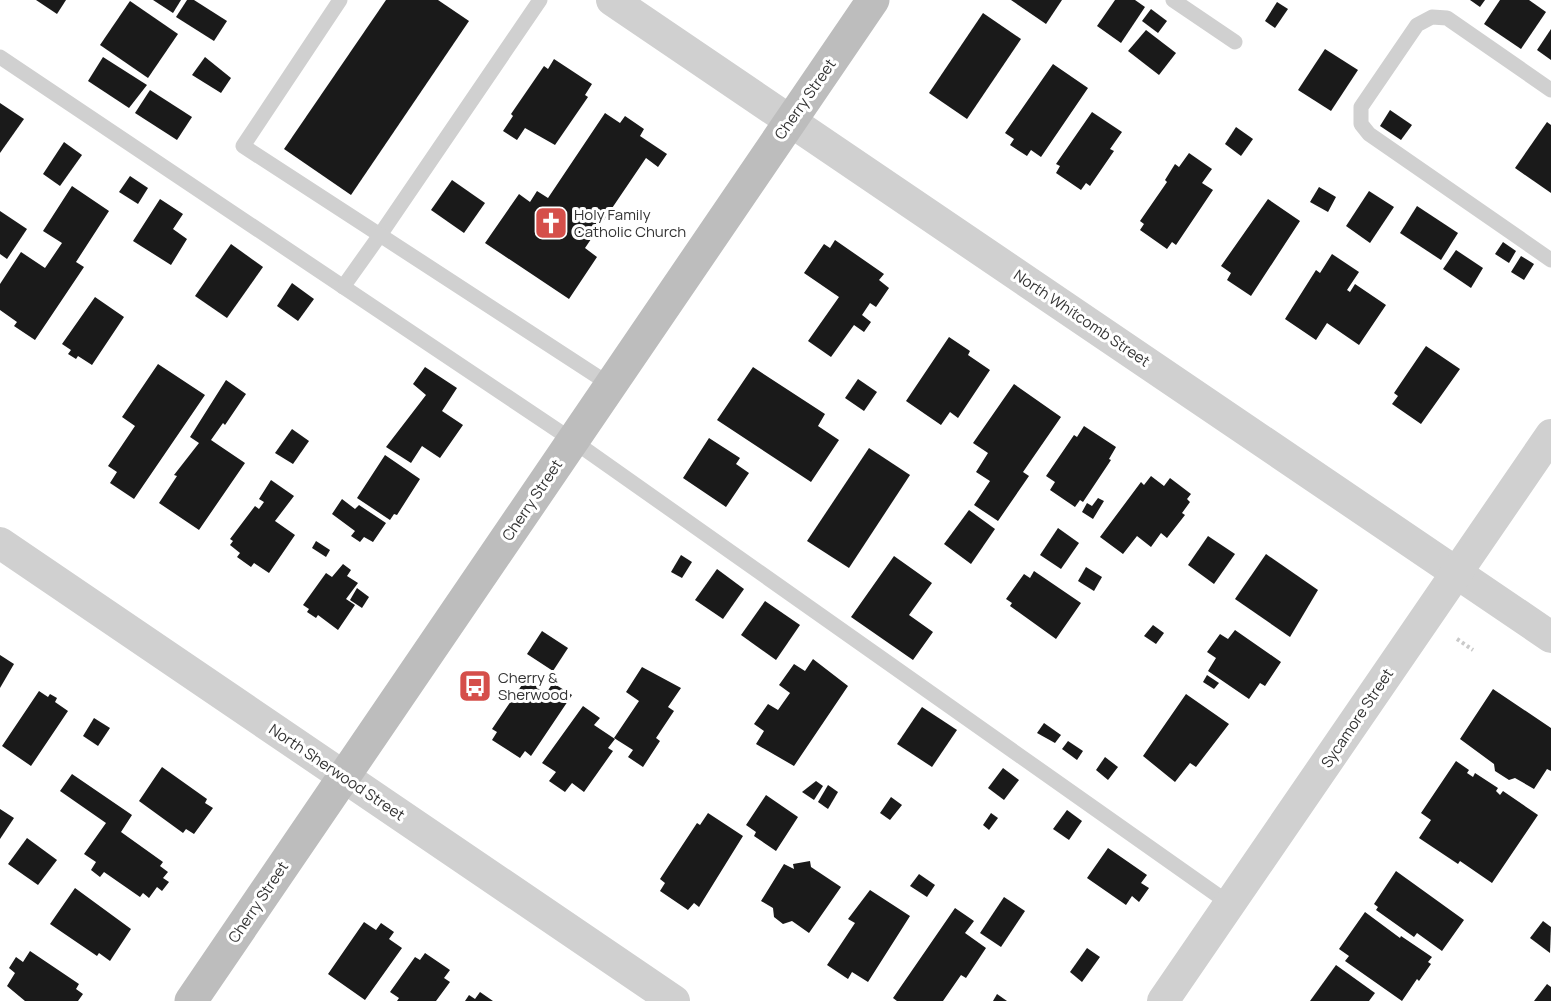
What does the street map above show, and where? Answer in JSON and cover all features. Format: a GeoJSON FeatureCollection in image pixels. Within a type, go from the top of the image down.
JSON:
{"type":"FeatureCollection","features":[{"type":"Feature","properties":{"kind":"street","name":"North Whitcomb Street"},"geometry":{"type":"LineString","coordinates":[[612,0],[1551,637]]}},
{"type":"Feature","properties":{"kind":"street","name":"Cherry Street"},"geometry":{"type":"LineString","coordinates":[[191,1001],[609,384],[873,0]]}},
{"type":"Feature","properties":{"kind":"street","name":"Sycamore Street"},"geometry":{"type":"LineString","coordinates":[[1163,1001],[1551,435]]}},
{"type":"Feature","properties":{"kind":"street","name":"North Sherwood Street"},"geometry":{"type":"LineString","coordinates":[[0,543],[674,1001]]}},
{"type":"Feature","properties":{"kind":"lane"},"geometry":{"type":"LineString","coordinates":[[340,0],[243,146],[609,384]]}},
{"type":"Feature","properties":{"kind":"lane"},"geometry":{"type":"LineString","coordinates":[[343,287],[540,0]]}},
{"type":"Feature","properties":{"kind":"lane"},"geometry":{"type":"LineString","coordinates":[[1173,0],[1235,42]]}},
{"type":"Feature","properties":{"kind":"lane"},"geometry":{"type":"LineString","coordinates":[[1551,90],[1447,18],[1432,17],[1417,25],[1361,107],[1361,124],[1369,134],[1551,260]]}},
{"type":"Feature","properties":{"kind":"lane"},"geometry":{"type":"LineString","coordinates":[[0,57],[572,440],[1230,904]]}},
{"type":"Feature","properties":{"kind":"path"},"geometry":{"type":"LineString","coordinates":[[1457,639],[1473,650]]}},
{"type":"Feature","properties":{"kind":"building"},"geometry":{"type":"Polygon","coordinates":[[[36,0],[66,0],[57,14],[36,0]]]}},
{"type":"Feature","properties":{"kind":"building"},"geometry":{"type":"Polygon","coordinates":[[[153,0],[181,0],[173,13],[153,0]]]}},
{"type":"Feature","properties":{"kind":"building"},"geometry":{"type":"Polygon","coordinates":[[[187,0],[194,0],[227,21],[214,41],[176,17],[187,0]]]}},
{"type":"Feature","properties":{"kind":"building"},"geometry":{"type":"Polygon","coordinates":[[[386,0],[438,0],[469,21],[351,195],[284,149],[386,0]]]}},
{"type":"Feature","properties":{"kind":"building"},"geometry":{"type":"Polygon","coordinates":[[[1011,0],[1062,0],[1046,24],[1011,0]]]}},
{"type":"Feature","properties":{"kind":"building"},"geometry":{"type":"Polygon","coordinates":[[[1115,0],[1135,0],[1145,7],[1121,43],[1097,26],[1115,0]]]}},
{"type":"Feature","properties":{"kind":"building"},"geometry":{"type":"Polygon","coordinates":[[[1470,0],[1485,0],[1480,7],[1470,0]]]}},
{"type":"Feature","properties":{"kind":"building"},"geometry":{"type":"Polygon","coordinates":[[[1500,0],[1529,0],[1546,12],[1521,49],[1484,24],[1500,0]]]}},
{"type":"Feature","properties":{"kind":"building"},"geometry":{"type":"Polygon","coordinates":[[[130,1],[178,34],[148,78],[100,45],[130,1]]]}},
{"type":"Feature","properties":{"kind":"building"},"geometry":{"type":"Polygon","coordinates":[[[1277,2],[1288,9],[1275,28],[1265,21],[1277,2]]]}},
{"type":"Feature","properties":{"kind":"building"},"geometry":{"type":"Polygon","coordinates":[[[1151,9],[1167,21],[1158,33],[1142,21],[1151,9]]]}},
{"type":"Feature","properties":{"kind":"building"},"geometry":{"type":"Polygon","coordinates":[[[983,13],[1021,39],[967,119],[929,93],[983,13]]]}},
{"type":"Feature","properties":{"kind":"building"},"geometry":{"type":"Polygon","coordinates":[[[1551,29],[1551,60],[1537,50],[1551,29]]]}},
{"type":"Feature","properties":{"kind":"building"},"geometry":{"type":"Polygon","coordinates":[[[1146,30],[1176,53],[1159,75],[1128,51],[1146,30]]]}},
{"type":"Feature","properties":{"kind":"building"},"geometry":{"type":"Polygon","coordinates":[[[1325,49],[1358,70],[1331,111],[1298,90],[1325,49]]]}},
{"type":"Feature","properties":{"kind":"building"},"geometry":{"type":"Polygon","coordinates":[[[103,57],[147,85],[129,108],[88,81],[103,57]]]}},
{"type":"Feature","properties":{"kind":"building"},"geometry":{"type":"Polygon","coordinates":[[[205,57],[231,78],[221,93],[192,75],[205,57]]]}},
{"type":"Feature","properties":{"kind":"building"},"geometry":{"type":"Polygon","coordinates":[[[554,59],[592,84],[585,95],[588,97],[555,145],[525,128],[517,140],[503,131],[513,116],[511,114],[544,66],[548,69],[554,59]]]}},
{"type":"Feature","properties":{"kind":"building"},"geometry":{"type":"Polygon","coordinates":[[[1053,64],[1088,88],[1041,157],[1031,150],[1027,156],[1010,145],[1014,139],[1005,133],[1053,64]]]}},
{"type":"Feature","properties":{"kind":"building"},"geometry":{"type":"Polygon","coordinates":[[[150,90],[192,117],[177,140],[135,113],[150,90]]]}},
{"type":"Feature","properties":{"kind":"building"},"geometry":{"type":"Polygon","coordinates":[[[0,103],[24,119],[0,153],[0,103]]]}},
{"type":"Feature","properties":{"kind":"building"},"geometry":{"type":"Polygon","coordinates":[[[1390,110],[1412,125],[1401,140],[1380,126],[1390,110]]]}},
{"type":"Feature","properties":{"kind":"building"},"geometry":{"type":"Polygon","coordinates":[[[1092,112],[1122,132],[1110,149],[1114,151],[1090,186],[1086,183],[1081,190],[1056,173],[1060,166],[1056,164],[1092,112]]]}},
{"type":"Feature","properties":{"kind":"building","name":"Holy Family Catholic Church"},"geometry":{"type":"Polygon","coordinates":[[[605,113],[620,123],[625,116],[644,129],[640,136],[667,154],[658,167],[646,158],[585,248],[597,257],[569,299],[485,243],[519,194],[530,202],[537,191],[548,198],[605,113]]]}},
{"type":"Feature","properties":{"kind":"building"},"geometry":{"type":"Polygon","coordinates":[[[1547,122],[1551,125],[1551,193],[1515,168],[1547,122]]]}},
{"type":"Feature","properties":{"kind":"building"},"geometry":{"type":"Polygon","coordinates":[[[1236,127],[1253,139],[1241,156],[1225,144],[1236,127]]]}},
{"type":"Feature","properties":{"kind":"building"},"geometry":{"type":"Polygon","coordinates":[[[64,142],[82,155],[60,186],[43,174],[64,142]]]}},
{"type":"Feature","properties":{"kind":"building"},"geometry":{"type":"Polygon","coordinates":[[[1189,153],[1212,169],[1202,183],[1213,190],[1176,245],[1172,242],[1167,249],[1140,230],[1144,224],[1140,221],[1167,182],[1165,180],[1175,164],[1179,167],[1189,153]]]}},
{"type":"Feature","properties":{"kind":"building"},"geometry":{"type":"Polygon","coordinates":[[[130,176],[148,188],[138,204],[119,192],[130,176]]]}},
{"type":"Feature","properties":{"kind":"building"},"geometry":{"type":"Polygon","coordinates":[[[452,180],[485,203],[464,233],[431,210],[452,180]]]}},
{"type":"Feature","properties":{"kind":"building"},"geometry":{"type":"Polygon","coordinates":[[[72,186],[109,211],[76,262],[84,267],[35,340],[14,326],[17,322],[0,310],[0,284],[21,252],[45,268],[62,243],[43,231],[72,186]]]}},
{"type":"Feature","properties":{"kind":"building"},"geometry":{"type":"Polygon","coordinates":[[[1319,187],[1336,197],[1328,212],[1310,202],[1319,187]]]}},
{"type":"Feature","properties":{"kind":"building"},"geometry":{"type":"Polygon","coordinates":[[[1369,191],[1394,207],[1370,243],[1346,226],[1369,191]]]}},
{"type":"Feature","properties":{"kind":"building"},"geometry":{"type":"Polygon","coordinates":[[[160,199],[183,214],[173,229],[187,239],[171,265],[133,241],[160,199]]]}},
{"type":"Feature","properties":{"kind":"building"},"geometry":{"type":"Polygon","coordinates":[[[1268,199],[1300,221],[1251,296],[1227,280],[1231,273],[1221,266],[1268,199]]]}},
{"type":"Feature","properties":{"kind":"building"},"geometry":{"type":"Polygon","coordinates":[[[1417,206],[1458,233],[1441,260],[1400,233],[1417,206]]]}},
{"type":"Feature","properties":{"kind":"building"},"geometry":{"type":"Polygon","coordinates":[[[0,211],[27,229],[7,259],[0,254],[0,211]]]}},
{"type":"Feature","properties":{"kind":"building"},"geometry":{"type":"Polygon","coordinates":[[[835,240],[884,274],[879,280],[889,288],[876,307],[870,303],[862,315],[871,322],[864,332],[854,325],[831,357],[808,341],[839,297],[804,273],[824,244],[830,248],[835,240]]]}},
{"type":"Feature","properties":{"kind":"building"},"geometry":{"type":"Polygon","coordinates":[[[1503,242],[1516,251],[1509,263],[1495,254],[1503,242]]]}},
{"type":"Feature","properties":{"kind":"building"},"geometry":{"type":"Polygon","coordinates":[[[231,244],[263,267],[227,318],[195,296],[231,244]]]}},
{"type":"Feature","properties":{"kind":"building"},"geometry":{"type":"Polygon","coordinates":[[[1456,250],[1483,268],[1471,288],[1443,269],[1456,250]]]}},
{"type":"Feature","properties":{"kind":"building"},"geometry":{"type":"Polygon","coordinates":[[[1332,254],[1359,272],[1347,290],[1350,292],[1355,284],[1386,305],[1359,345],[1327,323],[1316,340],[1285,319],[1316,270],[1320,273],[1332,254]]]}},
{"type":"Feature","properties":{"kind":"building"},"geometry":{"type":"Polygon","coordinates":[[[1521,256],[1534,264],[1524,280],[1511,272],[1521,256]]]}},
{"type":"Feature","properties":{"kind":"building"},"geometry":{"type":"Polygon","coordinates":[[[292,283],[314,299],[298,321],[277,306],[292,283]]]}},
{"type":"Feature","properties":{"kind":"building"},"geometry":{"type":"Polygon","coordinates":[[[95,297],[124,317],[92,365],[78,356],[76,359],[68,354],[71,350],[62,344],[95,297]]]}},
{"type":"Feature","properties":{"kind":"building"},"geometry":{"type":"Polygon","coordinates":[[[949,337],[970,351],[968,355],[990,370],[958,418],[950,412],[941,425],[906,401],[949,337]]]}},
{"type":"Feature","properties":{"kind":"building"},"geometry":{"type":"Polygon","coordinates":[[[1426,346],[1460,369],[1421,424],[1392,404],[1398,396],[1394,393],[1426,346]]]}},
{"type":"Feature","properties":{"kind":"building"},"geometry":{"type":"Polygon","coordinates":[[[158,364],[205,395],[134,499],[110,483],[117,472],[108,466],[135,426],[122,417],[158,364]]]}},
{"type":"Feature","properties":{"kind":"building"},"geometry":{"type":"Polygon","coordinates":[[[425,367],[457,388],[442,411],[463,425],[440,458],[422,446],[411,463],[386,447],[426,395],[413,384],[425,367]]]}},
{"type":"Feature","properties":{"kind":"building"},"geometry":{"type":"Polygon","coordinates":[[[753,367],[825,414],[818,426],[839,440],[811,482],[717,420],[753,367]]]}},
{"type":"Feature","properties":{"kind":"building"},"geometry":{"type":"Polygon","coordinates":[[[858,379],[877,392],[864,411],[845,398],[858,379]]]}},
{"type":"Feature","properties":{"kind":"building"},"geometry":{"type":"Polygon","coordinates":[[[226,380],[246,394],[225,425],[223,423],[211,440],[245,463],[199,530],[159,503],[177,476],[174,475],[199,443],[190,437],[226,380]]]}},
{"type":"Feature","properties":{"kind":"building"},"geometry":{"type":"Polygon","coordinates":[[[1014,384],[1061,417],[1023,472],[1029,476],[998,521],[974,505],[990,481],[976,472],[988,453],[973,443],[1014,384]]]}},
{"type":"Feature","properties":{"kind":"building"},"geometry":{"type":"Polygon","coordinates":[[[1084,426],[1116,447],[1109,459],[1111,460],[1083,502],[1080,500],[1075,507],[1050,490],[1055,482],[1046,476],[1074,435],[1077,437],[1084,426]]]}},
{"type":"Feature","properties":{"kind":"building"},"geometry":{"type":"Polygon","coordinates":[[[292,429],[309,441],[293,464],[275,453],[292,429]]]}},
{"type":"Feature","properties":{"kind":"building"},"geometry":{"type":"Polygon","coordinates":[[[709,438],[740,458],[736,464],[749,473],[726,507],[683,478],[709,438]]]}},
{"type":"Feature","properties":{"kind":"building"},"geometry":{"type":"Polygon","coordinates":[[[869,448],[910,475],[849,568],[807,541],[869,448]]]}},
{"type":"Feature","properties":{"kind":"building"},"geometry":{"type":"Polygon","coordinates":[[[385,455],[420,479],[397,515],[394,514],[390,520],[357,498],[385,455]]]}},
{"type":"Feature","properties":{"kind":"building"},"geometry":{"type":"Polygon","coordinates":[[[1151,476],[1164,486],[1170,478],[1191,494],[1187,499],[1190,502],[1182,513],[1185,515],[1167,538],[1161,533],[1151,547],[1137,536],[1123,554],[1100,537],[1141,482],[1144,485],[1151,476]]]}},
{"type":"Feature","properties":{"kind":"building"},"geometry":{"type":"Polygon","coordinates":[[[271,480],[294,496],[275,521],[295,535],[269,573],[254,563],[251,567],[237,557],[240,553],[230,545],[233,541],[230,539],[255,506],[259,509],[264,502],[259,499],[271,480]]]}},
{"type":"Feature","properties":{"kind":"building"},"geometry":{"type":"Polygon","coordinates":[[[1098,498],[1104,501],[1093,519],[1082,512],[1087,503],[1092,506],[1098,498]]]}},
{"type":"Feature","properties":{"kind":"building"},"geometry":{"type":"Polygon","coordinates":[[[342,499],[355,509],[359,505],[386,523],[373,542],[364,537],[360,542],[351,536],[355,531],[332,514],[342,499]]]}},
{"type":"Feature","properties":{"kind":"building"},"geometry":{"type":"Polygon","coordinates":[[[969,510],[995,529],[971,564],[944,544],[969,510]]]}},
{"type":"Feature","properties":{"kind":"building"},"geometry":{"type":"Polygon","coordinates":[[[1058,528],[1079,543],[1061,569],[1040,555],[1058,528]]]}},
{"type":"Feature","properties":{"kind":"building"},"geometry":{"type":"Polygon","coordinates":[[[1208,536],[1235,554],[1214,584],[1188,565],[1208,536]]]}},
{"type":"Feature","properties":{"kind":"building"},"geometry":{"type":"Polygon","coordinates":[[[316,541],[330,550],[326,557],[312,548],[316,541]]]}},
{"type":"Feature","properties":{"kind":"building"},"geometry":{"type":"Polygon","coordinates":[[[1266,554],[1318,590],[1290,637],[1235,599],[1266,554]]]}},
{"type":"Feature","properties":{"kind":"building"},"geometry":{"type":"Polygon","coordinates":[[[681,555],[692,562],[682,578],[671,572],[681,555]]]}},
{"type":"Feature","properties":{"kind":"building"},"geometry":{"type":"Polygon","coordinates":[[[894,556],[932,583],[909,615],[933,632],[913,660],[851,617],[894,556]]]}},
{"type":"Feature","properties":{"kind":"building"},"geometry":{"type":"Polygon","coordinates":[[[343,564],[351,570],[347,576],[358,583],[346,599],[355,605],[338,630],[318,615],[316,618],[307,612],[309,609],[303,605],[326,573],[332,577],[343,564]]]}},
{"type":"Feature","properties":{"kind":"building"},"geometry":{"type":"Polygon","coordinates":[[[1086,567],[1102,577],[1094,591],[1078,581],[1086,567]]]}},
{"type":"Feature","properties":{"kind":"building"},"geometry":{"type":"Polygon","coordinates":[[[717,569],[744,589],[723,619],[695,600],[717,569]]]}},
{"type":"Feature","properties":{"kind":"building"},"geometry":{"type":"Polygon","coordinates":[[[1034,571],[1081,603],[1056,639],[1010,606],[1012,603],[1006,599],[1024,574],[1030,578],[1034,571]]]}},
{"type":"Feature","properties":{"kind":"building"},"geometry":{"type":"Polygon","coordinates":[[[357,588],[369,597],[362,608],[350,600],[357,588]]]}},
{"type":"Feature","properties":{"kind":"building"},"geometry":{"type":"Polygon","coordinates":[[[765,601],[800,625],[776,660],[741,635],[765,601]]]}},
{"type":"Feature","properties":{"kind":"building"},"geometry":{"type":"Polygon","coordinates":[[[1153,625],[1164,633],[1156,644],[1144,636],[1153,625]]]}},
{"type":"Feature","properties":{"kind":"building"},"geometry":{"type":"Polygon","coordinates":[[[1235,630],[1281,662],[1265,686],[1260,683],[1249,699],[1208,671],[1216,658],[1207,652],[1220,634],[1228,639],[1235,630]]]}},
{"type":"Feature","properties":{"kind":"building"},"geometry":{"type":"Polygon","coordinates":[[[542,631],[568,648],[553,671],[527,654],[542,631]]]}},
{"type":"Feature","properties":{"kind":"building"},"geometry":{"type":"Polygon","coordinates":[[[0,655],[14,664],[0,688],[0,655]]]}},
{"type":"Feature","properties":{"kind":"building"},"geometry":{"type":"Polygon","coordinates":[[[813,659],[848,686],[794,766],[756,744],[764,731],[754,724],[768,704],[778,710],[790,693],[779,685],[794,664],[805,671],[813,659]]]}},
{"type":"Feature","properties":{"kind":"building"},"geometry":{"type":"Polygon","coordinates":[[[642,667],[681,688],[668,707],[674,711],[656,738],[660,741],[643,767],[628,757],[633,750],[614,738],[639,701],[626,692],[642,667]]]}},
{"type":"Feature","properties":{"kind":"building"},"geometry":{"type":"Polygon","coordinates":[[[1207,675],[1219,683],[1214,689],[1203,682],[1207,675]]]}},
{"type":"Feature","properties":{"kind":"building"},"geometry":{"type":"Polygon","coordinates":[[[526,679],[546,693],[553,683],[572,695],[531,756],[525,751],[520,758],[492,740],[497,732],[492,729],[526,679]]]}},
{"type":"Feature","properties":{"kind":"building"},"geometry":{"type":"Polygon","coordinates":[[[1493,689],[1551,728],[1551,771],[1547,769],[1534,789],[1515,778],[1509,780],[1495,771],[1494,764],[1460,739],[1493,689]]]}},
{"type":"Feature","properties":{"kind":"building"},"geometry":{"type":"Polygon","coordinates":[[[39,691],[48,697],[50,694],[57,698],[55,702],[68,711],[31,766],[2,746],[39,691]]]}},
{"type":"Feature","properties":{"kind":"building"},"geometry":{"type":"Polygon","coordinates":[[[1186,694],[1229,724],[1196,767],[1190,763],[1175,782],[1143,756],[1186,694]]]}},
{"type":"Feature","properties":{"kind":"building"},"geometry":{"type":"Polygon","coordinates":[[[583,706],[600,718],[594,725],[615,739],[608,748],[613,751],[584,792],[572,783],[565,792],[549,781],[556,772],[542,763],[583,706]]]}},
{"type":"Feature","properties":{"kind":"building"},"geometry":{"type":"Polygon","coordinates":[[[922,707],[957,730],[932,767],[897,744],[922,707]]]}},
{"type":"Feature","properties":{"kind":"building"},"geometry":{"type":"Polygon","coordinates":[[[94,718],[110,728],[98,746],[83,736],[94,718]]]}},
{"type":"Feature","properties":{"kind":"building"},"geometry":{"type":"Polygon","coordinates":[[[1044,723],[1061,735],[1055,743],[1037,733],[1044,723]]]}},
{"type":"Feature","properties":{"kind":"building"},"geometry":{"type":"Polygon","coordinates":[[[1068,741],[1083,751],[1077,760],[1062,749],[1068,741]]]}},
{"type":"Feature","properties":{"kind":"building"},"geometry":{"type":"Polygon","coordinates":[[[1105,757],[1118,767],[1108,780],[1096,770],[1105,757]]]}},
{"type":"Feature","properties":{"kind":"building"},"geometry":{"type":"Polygon","coordinates":[[[1456,761],[1469,770],[1467,773],[1473,777],[1475,773],[1498,788],[1496,791],[1500,795],[1503,791],[1538,815],[1492,883],[1460,861],[1458,864],[1419,838],[1431,820],[1421,813],[1456,761]]]}},
{"type":"Feature","properties":{"kind":"building"},"geometry":{"type":"Polygon","coordinates":[[[162,767],[207,799],[205,803],[213,808],[194,834],[186,829],[183,833],[139,801],[162,767]]]}},
{"type":"Feature","properties":{"kind":"building"},"geometry":{"type":"Polygon","coordinates":[[[1003,768],[1019,780],[1004,800],[988,788],[1003,768]]]}},
{"type":"Feature","properties":{"kind":"building"},"geometry":{"type":"Polygon","coordinates":[[[72,774],[132,815],[121,832],[163,862],[160,866],[168,872],[163,878],[169,882],[162,891],[157,887],[149,898],[143,893],[140,897],[104,872],[100,877],[91,870],[96,862],[84,854],[106,823],[60,791],[72,774]]]}},
{"type":"Feature","properties":{"kind":"building"},"geometry":{"type":"Polygon","coordinates":[[[816,781],[823,786],[814,800],[802,792],[816,781]]]}},
{"type":"Feature","properties":{"kind":"building"},"geometry":{"type":"Polygon","coordinates":[[[828,785],[838,792],[828,809],[818,802],[828,785]]]}},
{"type":"Feature","properties":{"kind":"building"},"geometry":{"type":"Polygon","coordinates":[[[766,795],[798,817],[776,851],[754,836],[756,832],[746,825],[766,795]]]}},
{"type":"Feature","properties":{"kind":"building"},"geometry":{"type":"Polygon","coordinates":[[[891,797],[902,805],[890,820],[880,813],[891,797]]]}},
{"type":"Feature","properties":{"kind":"building"},"geometry":{"type":"Polygon","coordinates":[[[0,809],[14,818],[0,839],[0,809]]]}},
{"type":"Feature","properties":{"kind":"building"},"geometry":{"type":"Polygon","coordinates":[[[1067,810],[1082,821],[1069,840],[1053,829],[1067,810]]]}},
{"type":"Feature","properties":{"kind":"building"},"geometry":{"type":"Polygon","coordinates":[[[708,813],[743,836],[699,907],[694,903],[688,910],[660,891],[665,883],[660,879],[697,823],[700,825],[708,813]]]}},
{"type":"Feature","properties":{"kind":"building"},"geometry":{"type":"Polygon","coordinates":[[[991,813],[998,818],[989,830],[983,825],[991,813]]]}},
{"type":"Feature","properties":{"kind":"building"},"geometry":{"type":"Polygon","coordinates":[[[27,838],[57,860],[38,885],[8,864],[27,838]]]}},
{"type":"Feature","properties":{"kind":"building"},"geometry":{"type":"Polygon","coordinates":[[[1108,848],[1147,875],[1141,883],[1149,888],[1139,902],[1132,896],[1126,905],[1087,878],[1108,848]]]}},
{"type":"Feature","properties":{"kind":"building"},"geometry":{"type":"Polygon","coordinates":[[[810,861],[811,867],[841,887],[809,933],[792,921],[783,924],[774,917],[773,908],[761,901],[784,864],[794,869],[793,864],[810,861]]]}},
{"type":"Feature","properties":{"kind":"building"},"geometry":{"type":"Polygon","coordinates":[[[1396,871],[1464,920],[1442,951],[1417,933],[1414,937],[1376,910],[1378,907],[1374,904],[1396,871]]]}},
{"type":"Feature","properties":{"kind":"building"},"geometry":{"type":"Polygon","coordinates":[[[919,874],[935,885],[927,897],[910,886],[919,874]]]}},
{"type":"Feature","properties":{"kind":"building"},"geometry":{"type":"Polygon","coordinates":[[[75,888],[131,929],[110,961],[99,953],[97,956],[50,924],[75,888]]]}},
{"type":"Feature","properties":{"kind":"building"},"geometry":{"type":"Polygon","coordinates":[[[870,890],[910,916],[868,982],[852,972],[848,979],[827,965],[855,923],[848,919],[870,890]]]}},
{"type":"Feature","properties":{"kind":"building"},"geometry":{"type":"Polygon","coordinates":[[[1004,897],[1025,911],[1001,947],[980,933],[1004,897]]]}},
{"type":"Feature","properties":{"kind":"building"},"geometry":{"type":"Polygon","coordinates":[[[955,908],[974,921],[965,933],[986,948],[966,978],[961,975],[943,1001],[897,1001],[893,998],[955,908]]]}},
{"type":"Feature","properties":{"kind":"building"},"geometry":{"type":"Polygon","coordinates":[[[1365,912],[1400,938],[1401,936],[1432,957],[1428,962],[1431,964],[1402,1001],[1345,961],[1349,956],[1339,949],[1365,912]]]}},
{"type":"Feature","properties":{"kind":"building"},"geometry":{"type":"Polygon","coordinates":[[[1543,921],[1551,927],[1550,953],[1530,938],[1543,921]]]}},
{"type":"Feature","properties":{"kind":"building"},"geometry":{"type":"Polygon","coordinates":[[[364,922],[376,930],[381,923],[394,932],[389,939],[402,948],[365,1000],[328,974],[364,922]]]}},
{"type":"Feature","properties":{"kind":"building"},"geometry":{"type":"Polygon","coordinates":[[[1087,948],[1100,957],[1082,982],[1070,972],[1087,948]]]}},
{"type":"Feature","properties":{"kind":"building"},"geometry":{"type":"Polygon","coordinates":[[[30,951],[79,984],[76,989],[83,994],[78,1001],[25,1001],[7,986],[15,973],[9,968],[16,957],[23,962],[30,951]]]}},
{"type":"Feature","properties":{"kind":"building"},"geometry":{"type":"Polygon","coordinates":[[[425,953],[450,970],[444,978],[450,982],[436,1001],[397,1001],[399,998],[390,992],[415,957],[420,960],[425,953]]]}},
{"type":"Feature","properties":{"kind":"building"},"geometry":{"type":"Polygon","coordinates":[[[1336,965],[1375,993],[1369,1001],[1310,1001],[1336,965]]]}},
{"type":"Feature","properties":{"kind":"building"},"geometry":{"type":"Polygon","coordinates":[[[1547,984],[1551,987],[1551,1001],[1534,1001],[1547,984]]]}},
{"type":"Feature","properties":{"kind":"building"},"geometry":{"type":"Polygon","coordinates":[[[480,992],[493,1001],[465,1001],[469,995],[475,999],[480,992]]]}},
{"type":"Feature","properties":{"kind":"building"},"geometry":{"type":"Polygon","coordinates":[[[997,994],[1007,1001],[993,1001],[997,994]]]}},
{"type":"Feature","properties":{"kind":"place","name":"Holy Family Catholic Church"},"geometry":{"type":"Point","coordinates":[551,223]}},
{"type":"Feature","properties":{"kind":"place","name":"Cherry & Sherwood"},"geometry":{"type":"Point","coordinates":[475,686]}}]}
